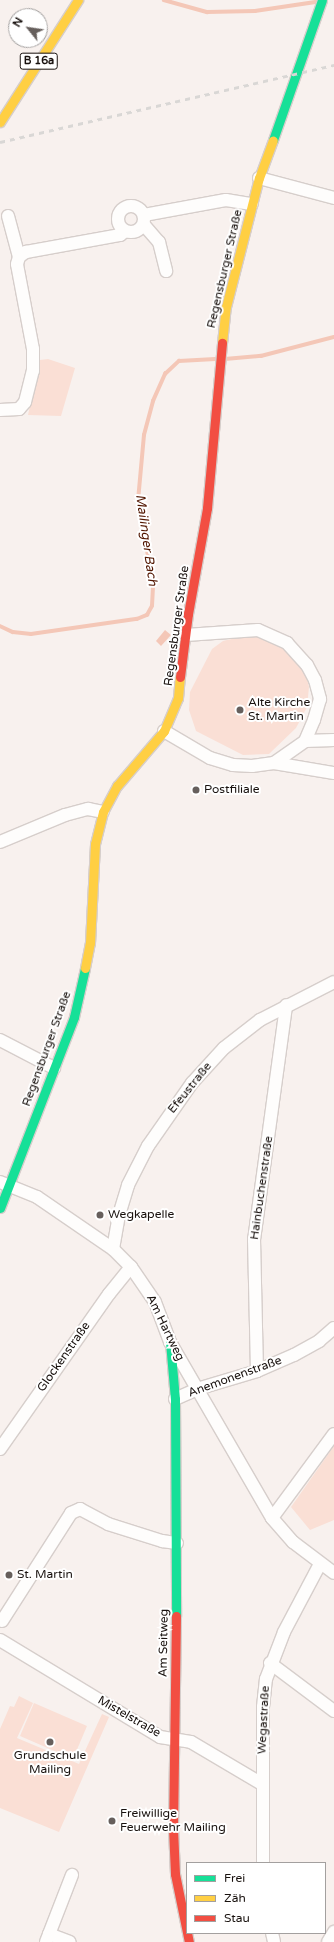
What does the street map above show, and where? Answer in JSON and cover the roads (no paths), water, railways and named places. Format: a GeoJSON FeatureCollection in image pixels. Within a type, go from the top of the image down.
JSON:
{"type":"FeatureCollection","features":[{"type":"Feature","properties":{"kind":"street","name":"B 16a"},"geometry":{"type":"LineString","coordinates":[[0,122],[78,0]]}},
{"type":"Feature","properties":{"kind":"street","name":"Regensburger Straße"},"geometry":{"type":"LineString","coordinates":[[0,1208],[4,1184],[54,1068],[74,1017],[90,944],[95,844],[103,812],[117,786],[164,731],[178,698],[186,635],[207,508],[216,391],[227,301],[259,178],[322,0]]}},
{"type":"Feature","properties":{"kind":"street"},"geometry":{"type":"LineString","coordinates":[[259,178],[334,198]]}},
{"type":"Feature","properties":{"kind":"street"},"geometry":{"type":"LineString","coordinates":[[0,410],[19,409],[26,402],[33,371],[33,349],[17,264],[20,257],[26,252],[120,235],[125,231],[136,232],[144,220],[226,200],[252,204]]}},
{"type":"Feature","properties":{"kind":"street"},"geometry":{"type":"LineString","coordinates":[[125,231],[118,221],[119,214],[124,208],[138,207],[144,220],[159,242],[166,271]]}},
{"type":"Feature","properties":{"kind":"street"},"geometry":{"type":"LineString","coordinates":[[8,216],[20,257]]}},
{"type":"Feature","properties":{"kind":"street"},"geometry":{"type":"LineString","coordinates":[[186,635],[258,630],[287,643],[310,670],[315,680],[320,699],[314,720],[305,741]]}},
{"type":"Feature","properties":{"kind":"street"},"geometry":{"type":"LineString","coordinates":[[164,731],[210,758],[233,765],[252,766],[274,763],[334,773]]}},
{"type":"Feature","properties":{"kind":"street"},"geometry":{"type":"LineString","coordinates":[[274,763],[285,753],[305,741],[334,740]]}},
{"type":"Feature","properties":{"kind":"street"},"geometry":{"type":"LineString","coordinates":[[0,842],[65,815],[88,809],[103,812]]}},
{"type":"Feature","properties":{"kind":"street","name":"Efeustraße"},"geometry":{"type":"LineString","coordinates":[[113,1249],[128,1185],[148,1146],[192,1083],[224,1048],[260,1020],[286,1005],[334,982]]}},
{"type":"Feature","properties":{"kind":"street","name":"Hainbuchenstraße"},"geometry":{"type":"LineString","coordinates":[[257,1371],[254,1240],[286,1005]]}},
{"type":"Feature","properties":{"kind":"street"},"geometry":{"type":"LineString","coordinates":[[0,1040],[54,1068]]}},
{"type":"Feature","properties":{"kind":"street","name":"Am Hartweg"},"geometry":{"type":"LineString","coordinates":[[4,1184],[37,1197],[113,1249],[131,1267],[155,1302],[170,1342],[272,1518],[292,1542],[334,1573]]}},
{"type":"Feature","properties":{"kind":"street","name":"Glockenstraße"},"geometry":{"type":"LineString","coordinates":[[0,1449],[109,1294],[131,1267]]}},
{"type":"Feature","properties":{"kind":"street","name":"Anemonenstraße"},"geometry":{"type":"LineString","coordinates":[[175,1400],[197,1389],[257,1371],[319,1341],[334,1328]]}},
{"type":"Feature","properties":{"kind":"street","name":"Am Seitweg"},"geometry":{"type":"LineString","coordinates":[[170,1342],[175,1400],[177,1543],[173,1828],[175,1874],[186,1927]]}},
{"type":"Feature","properties":{"kind":"street"},"geometry":{"type":"LineString","coordinates":[[272,1518],[334,1434]]}},
{"type":"Feature","properties":{"kind":"street"},"geometry":{"type":"LineString","coordinates":[[1,1621],[71,1513],[80,1509],[108,1524],[162,1541],[177,1543]]}},
{"type":"Feature","properties":{"kind":"street","name":"Wegastraße"},"geometry":{"type":"LineString","coordinates":[[263,1862],[263,1707],[270,1663],[320,1564]]}},
{"type":"Feature","properties":{"kind":"street","name":"Mistelstraße"},"geometry":{"type":"LineString","coordinates":[[0,1640],[160,1737],[190,1742],[262,1784]]}},
{"type":"Feature","properties":{"kind":"street"},"geometry":{"type":"LineString","coordinates":[[270,1663],[334,1711]]}},
{"type":"Feature","properties":{"kind":"street"},"geometry":{"type":"LineString","coordinates":[[70,1942],[48,1938],[72,1875]]}},
{"type":"Feature","properties":{"kind":"street"},"geometry":{"type":"LineString","coordinates":[[328,1942],[334,1932]]}},
{"type":"Feature","properties":{"kind":"waterway"},"geometry":{"type":"LineString","coordinates":[[164,0],[207,12],[255,11],[315,2]]}},
{"type":"Feature","properties":{"kind":"waterway","name":"Mailinger Bach"},"geometry":{"type":"LineString","coordinates":[[225,359],[261,356],[334,337]]}},
{"type":"Feature","properties":{"kind":"waterway","name":"Mailinger Bach"},"geometry":{"type":"LineString","coordinates":[[0,626],[13,632],[31,634],[137,619],[147,615],[152,606],[153,584],[138,501],[144,435],[153,401],[165,374],[179,361],[215,359]]}},
{"type":"Feature","properties":{"kind":"railway"},"geometry":{"type":"LineString","coordinates":[[0,142],[334,65]]}},
{"type":"Feature","properties":{"kind":"place","name":"Alte Kirche St. Martin"},"geometry":{"type":"Point","coordinates":[240,710]}},
{"type":"Feature","properties":{"kind":"place","name":"Postfiliale"},"geometry":{"type":"Point","coordinates":[196,790]}},
{"type":"Feature","properties":{"kind":"place","name":"Wegkapelle"},"geometry":{"type":"Point","coordinates":[100,1215]}},
{"type":"Feature","properties":{"kind":"place","name":"St. Martin"},"geometry":{"type":"Point","coordinates":[9,1575]}},
{"type":"Feature","properties":{"kind":"place","name":"Grundschule Mailing"},"geometry":{"type":"Point","coordinates":[50,1742]}},
{"type":"Feature","properties":{"kind":"place","name":"Freiwillige Feuerwehr Mailing"},"geometry":{"type":"Point","coordinates":[112,1821]}}]}
